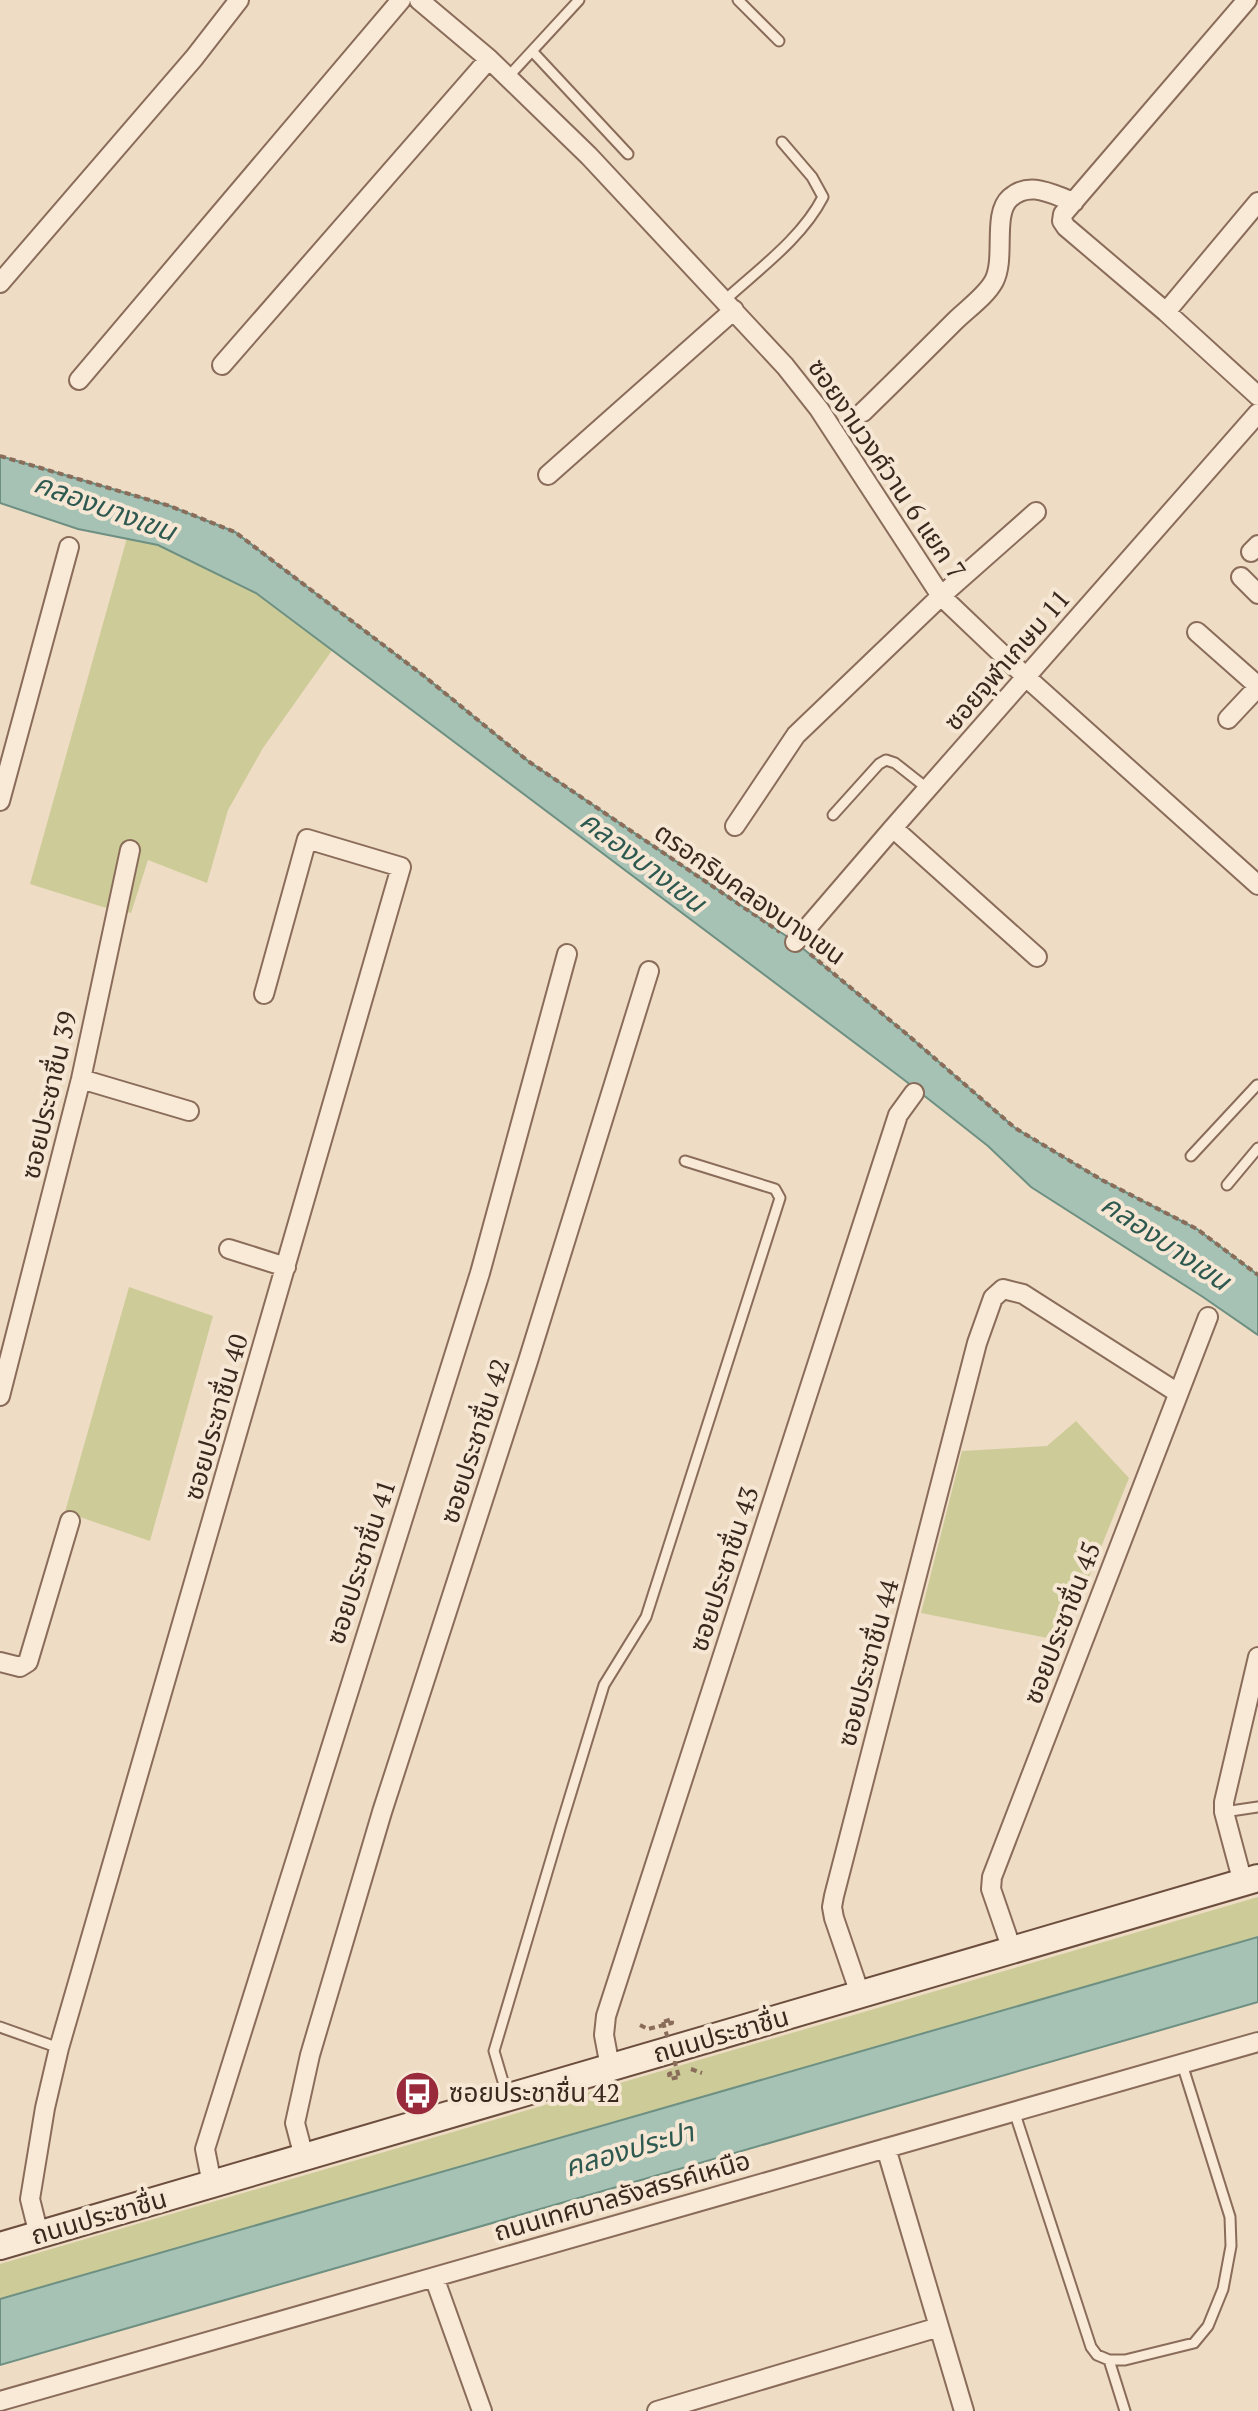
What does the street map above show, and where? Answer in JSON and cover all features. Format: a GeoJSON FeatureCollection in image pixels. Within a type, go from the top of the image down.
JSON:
{"type":"FeatureCollection","features":[{"type":"Feature","properties":{"kind":"main road","name":"ถนนประชาชื่น"},"geometry":{"type":"LineString","coordinates":[[0,2246],[1251,1881]]}},
{"type":"Feature","properties":{"kind":"street"},"geometry":{"type":"LineString","coordinates":[[0,283],[194,58],[239,0]]}},
{"type":"Feature","properties":{"kind":"street"},"geometry":{"type":"LineString","coordinates":[[79,380],[401,0]]}},
{"type":"Feature","properties":{"kind":"street","name":"ซอยงามวงศ์วาน 6 แยก 7"},"geometry":{"type":"LineString","coordinates":[[419,0],[489,59],[589,156],[785,366],[819,409],[941,596],[1027,678],[1258,885]]}},
{"type":"Feature","properties":{"kind":"street"},"geometry":{"type":"LineString","coordinates":[[1247,0],[1063,214],[1062,221],[1258,396]]}},
{"type":"Feature","properties":{"kind":"street"},"geometry":{"type":"LineString","coordinates":[[222,365],[489,59]]}},
{"type":"Feature","properties":{"kind":"street"},"geometry":{"type":"LineString","coordinates":[[863,412],[994,280],[1001,248],[1004,206],[1010,198],[1029,189],[1040,189],[1074,202]]}},
{"type":"Feature","properties":{"kind":"street"},"geometry":{"type":"LineString","coordinates":[[1166,312],[1258,202]]}},
{"type":"Feature","properties":{"kind":"street"},"geometry":{"type":"LineString","coordinates":[[548,475],[730,305]]}},
{"type":"Feature","properties":{"kind":"street","name":"ซอยจุฬาเกษม 11"},"geometry":{"type":"LineString","coordinates":[[795,942],[1258,413]]}},
{"type":"Feature","properties":{"kind":"street"},"geometry":{"type":"LineString","coordinates":[[735,826],[796,735],[941,596],[1036,512]]}},
{"type":"Feature","properties":{"kind":"street"},"geometry":{"type":"LineString","coordinates":[[0,801],[69,547]]}},
{"type":"Feature","properties":{"kind":"street"},"geometry":{"type":"LineString","coordinates":[[1241,577],[1258,594]]}},
{"type":"Feature","properties":{"kind":"street"},"geometry":{"type":"LineString","coordinates":[[1197,632],[1258,687],[1228,719]]}},
{"type":"Feature","properties":{"kind":"street"},"geometry":{"type":"LineString","coordinates":[[893,828],[1037,957]]}},
{"type":"Feature","properties":{"kind":"street","name":"ซอยประชาชื่น 40"},"geometry":{"type":"LineString","coordinates":[[39,2235],[30,2199],[45,2108],[59,2048],[401,867],[307,839],[264,994]]}},
{"type":"Feature","properties":{"kind":"street","name":"ซอยประชาชื่น 39"},"geometry":{"type":"LineString","coordinates":[[0,1396],[81,1079],[130,850]]}},
{"type":"Feature","properties":{"kind":"street","name":"ซอยประชาชื่น 41"},"geometry":{"type":"LineString","coordinates":[[212,2184],[205,2149],[480,1273],[567,954]]}},
{"type":"Feature","properties":{"kind":"street","name":"ซอยประชาชื่น 42"},"geometry":{"type":"LineString","coordinates":[[304,2157],[295,2123],[314,2040],[382,1812],[533,1346],[649,971]]}},
{"type":"Feature","properties":{"kind":"street"},"geometry":{"type":"LineString","coordinates":[[81,1079],[189,1111]]}},
{"type":"Feature","properties":{"kind":"street","name":"ซอยประชาชื่น 43"},"geometry":{"type":"LineString","coordinates":[[610,2067],[604,2035],[606,2016],[898,1115],[914,1093]]}},
{"type":"Feature","properties":{"kind":"street"},"geometry":{"type":"LineString","coordinates":[[229,1249],[286,1267]]}},
{"type":"Feature","properties":{"kind":"street","name":"ซอยประชาชื่น 44"},"geometry":{"type":"LineString","coordinates":[[860,1994],[832,1907],[834,1896],[977,1343],[993,1298],[1003,1289],[1023,1294],[1178,1393]]}},
{"type":"Feature","properties":{"kind":"street","name":"ซอยประชาชื่น 45"},"geometry":{"type":"LineString","coordinates":[[1012,1950],[991,1889],[992,1877],[1208,1317]]}},
{"type":"Feature","properties":{"kind":"street"},"geometry":{"type":"LineString","coordinates":[[0,1662],[20,1667],[28,1662],[70,1521]]}},
{"type":"Feature","properties":{"kind":"street"},"geometry":{"type":"LineString","coordinates":[[1251,1881],[1224,1812],[1225,1793],[1258,1657]]}},
{"type":"Feature","properties":{"kind":"street","name":"ถนนเทศบาลรังสรรค์เหนือ"},"geometry":{"type":"LineString","coordinates":[[0,2401],[1258,2042]]}},
{"type":"Feature","properties":{"kind":"street"},"geometry":{"type":"LineString","coordinates":[[886,2148],[964,2411]]}},
{"type":"Feature","properties":{"kind":"street"},"geometry":{"type":"LineString","coordinates":[[434,2277],[482,2411]]}},
{"type":"Feature","properties":{"kind":"street"},"geometry":{"type":"LineString","coordinates":[[657,2411],[939,2327]]}},
{"type":"Feature","properties":{"kind":"street"},"geometry":{"type":"LineString","coordinates":[[721,2391],[727,2411]]}},
{"type":"Feature","properties":{"kind":"lane"},"geometry":{"type":"LineString","coordinates":[[508,77],[579,0]]}},
{"type":"Feature","properties":{"kind":"lane"},"geometry":{"type":"LineString","coordinates":[[738,0],[779,41]]}},
{"type":"Feature","properties":{"kind":"lane"},"geometry":{"type":"LineString","coordinates":[[532,51],[628,154]]}},
{"type":"Feature","properties":{"kind":"lane"},"geometry":{"type":"LineString","coordinates":[[730,305],[815,214],[823,197],[812,177],[782,142]]}},
{"type":"Feature","properties":{"kind":"lane"},"geometry":{"type":"LineString","coordinates":[[833,815],[886,760],[895,763],[928,789]]}},
{"type":"Feature","properties":{"kind":"lane"},"geometry":{"type":"LineString","coordinates":[[1191,1156],[1258,1085]]}},
{"type":"Feature","properties":{"kind":"lane"},"geometry":{"type":"LineString","coordinates":[[1227,1185],[1258,1148]]}},
{"type":"Feature","properties":{"kind":"lane"},"geometry":{"type":"LineString","coordinates":[[508,2097],[494,2051],[560,1829],[607,1679],[640,1630],[648,1612],[780,1198],[775,1189],[685,1161]]}},
{"type":"Feature","properties":{"kind":"lane"},"geometry":{"type":"LineString","coordinates":[[1224,1812],[1258,1807]]}},
{"type":"Feature","properties":{"kind":"lane"},"geometry":{"type":"LineString","coordinates":[[0,2027],[59,2048]]}},
{"type":"Feature","properties":{"kind":"lane"},"geometry":{"type":"LineString","coordinates":[[1014,2111],[1091,2347],[1097,2355],[1109,2360],[1125,2360],[1194,2343],[1208,2326],[1223,2289],[1231,2246],[1230,2217],[1182,2064]]}},
{"type":"Feature","properties":{"kind":"lane"},"geometry":{"type":"LineString","coordinates":[[1109,2360],[1125,2411]]}},
{"type":"Feature","properties":{"kind":"path","name":"ตรอกริมคลองบางเขน"},"geometry":{"type":"LineString","coordinates":[[0,456],[170,506],[235,532],[424,676],[528,761],[795,942],[1015,1128],[1102,1180],[1197,1229],[1258,1275]]}},
{"type":"Feature","properties":{"kind":"path"},"geometry":{"type":"LineString","coordinates":[[640,2025],[648,2029],[672,2023],[672,2019],[663,2022],[679,2077],[670,2079],[669,2074],[690,2068],[702,2073]]}},
{"type":"Feature","properties":{"kind":"shaded area"},"geometry":{"type":"Polygon","coordinates":[[[127,538],[158,545],[255,593],[333,649],[263,748],[228,810],[207,883],[148,860],[131,913],[30,884],[127,538]]]}},
{"type":"Feature","properties":{"kind":"shaded area"},"geometry":{"type":"Polygon","coordinates":[[[129,1287],[213,1316],[150,1541],[65,1512],[129,1287]]]}},
{"type":"Feature","properties":{"kind":"shaded area"},"geometry":{"type":"Polygon","coordinates":[[[1076,1421],[1129,1478],[1063,1641],[921,1613],[962,1451],[1047,1446],[1076,1421]]]}},
{"type":"Feature","properties":{"kind":"shaded area"},"geometry":{"type":"Polygon","coordinates":[[[1258,1897],[1258,1937],[0,2299],[0,2264],[1258,1897]]]}},
{"type":"Feature","properties":{"kind":"water","name":"คลองบางเขน"},"geometry":{"type":"Polygon","coordinates":[[[0,456],[170,506],[235,532],[424,676],[528,761],[795,942],[1015,1128],[1102,1180],[1197,1229],[1258,1275],[1258,1335],[1031,1187],[988,1146],[903,1079],[256,593],[158,545],[78,529],[0,503],[0,456]]]}},
{"type":"Feature","properties":{"kind":"water","name":"คลองประปา"},"geometry":{"type":"Polygon","coordinates":[[[1258,1937],[1258,2002],[0,2365],[0,2299],[1258,1937]]]}},
{"type":"Feature","properties":{"kind":"place","name":"ซอยประชาชื่น 42"},"geometry":{"type":"Point","coordinates":[418,2093]}}]}
